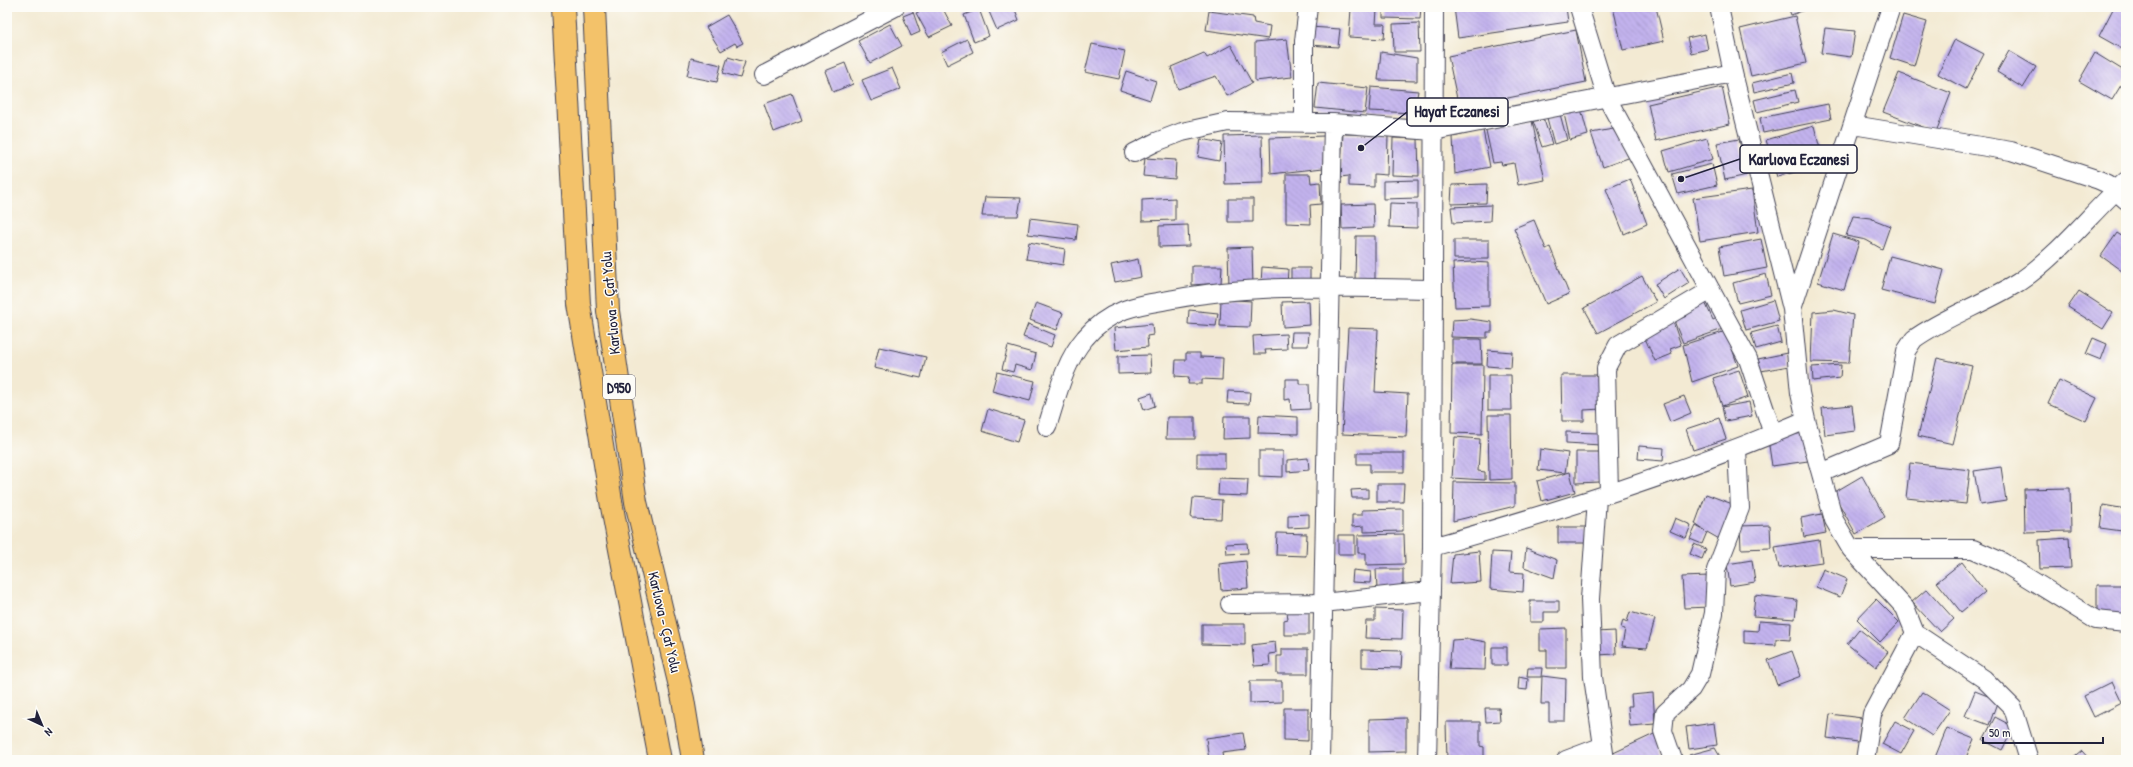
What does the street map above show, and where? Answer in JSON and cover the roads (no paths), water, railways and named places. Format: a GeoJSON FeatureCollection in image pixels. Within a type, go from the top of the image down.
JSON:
{"type":"FeatureCollection","features":[{"type":"Feature","properties":{"kind":"highway","name":"Karlıova - Çat Yolu"},"geometry":{"type":"LineString","coordinates":[[563,7],[579,304],[612,507],[660,760]]}},
{"type":"Feature","properties":{"kind":"highway","name":"Karlıova - Çat Yolu"},"geometry":{"type":"LineString","coordinates":[[594,7],[608,311],[636,502],[683,699],[693,760]]}},
{"type":"Feature","properties":{"kind":"street"},"geometry":{"type":"LineString","coordinates":[[764,75],[895,7]]}},
{"type":"Feature","properties":{"kind":"street"},"geometry":{"type":"LineString","coordinates":[[1304,123],[1304,42],[1308,7]]}},
{"type":"Feature","properties":{"kind":"street"},"geometry":{"type":"LineString","coordinates":[[1427,760],[1432,546],[1434,7]]}},
{"type":"Feature","properties":{"kind":"street"},"geometry":{"type":"LineString","coordinates":[[1579,7],[1607,98],[1748,359],[1773,434]]}},
{"type":"Feature","properties":{"kind":"street"},"geometry":{"type":"LineString","coordinates":[[1719,7],[1733,73],[1792,309],[1800,393],[1806,420],[1834,520],[1852,549],[1905,608],[1915,633],[1984,680],[2013,708],[2029,760]]}},
{"type":"Feature","properties":{"kind":"street"},"geometry":{"type":"LineString","coordinates":[[1792,309],[1891,7]]}},
{"type":"Feature","properties":{"kind":"street"},"geometry":{"type":"LineString","coordinates":[[1134,153],[1156,142],[1203,126],[1242,122],[1333,123],[1433,131],[1733,73]]}},
{"type":"Feature","properties":{"kind":"street"},"geometry":{"type":"LineString","coordinates":[[1320,760],[1333,123]]}},
{"type":"Feature","properties":{"kind":"street"},"geometry":{"type":"LineString","coordinates":[[1821,473],[1889,444],[1906,351],[1914,339],[1994,297],[2020,281],[2040,265],[2122,191],[2099,180],[2011,151],[1853,125]]}},
{"type":"Feature","properties":{"kind":"street"},"geometry":{"type":"LineString","coordinates":[[1047,427],[1068,364],[1075,350],[1097,326],[1124,310],[1217,292],[1329,288],[1433,289]]}},
{"type":"Feature","properties":{"kind":"street"},"geometry":{"type":"LineString","coordinates":[[1566,760],[1604,753],[1593,677],[1590,599],[1603,496],[1606,368],[1618,345],[1711,290]]}},
{"type":"Feature","properties":{"kind":"street"},"geometry":{"type":"LineString","coordinates":[[1432,546],[1603,496],[1737,449],[1806,420]]}},
{"type":"Feature","properties":{"kind":"street"},"geometry":{"type":"LineString","coordinates":[[1673,760],[1662,731],[1666,713],[1690,689],[1700,674],[1714,613],[1716,570],[1740,508],[1737,449]]}},
{"type":"Feature","properties":{"kind":"street"},"geometry":{"type":"LineString","coordinates":[[1852,549],[1974,549],[2002,562],[2096,620],[2126,623]]}},
{"type":"Feature","properties":{"kind":"street"},"geometry":{"type":"LineString","coordinates":[[1230,604],[1323,603],[1430,591]]}},
{"type":"Feature","properties":{"kind":"street"},"geometry":{"type":"LineString","coordinates":[[1865,760],[1872,714],[1915,633]]}},
{"type":"Feature","properties":{"kind":"place","name":"Hayat Eczanesi"},"geometry":{"type":"Point","coordinates":[1361,148]}},
{"type":"Feature","properties":{"kind":"place","name":"Karlıova Eczanesi"},"geometry":{"type":"Point","coordinates":[1681,179]}}]}
